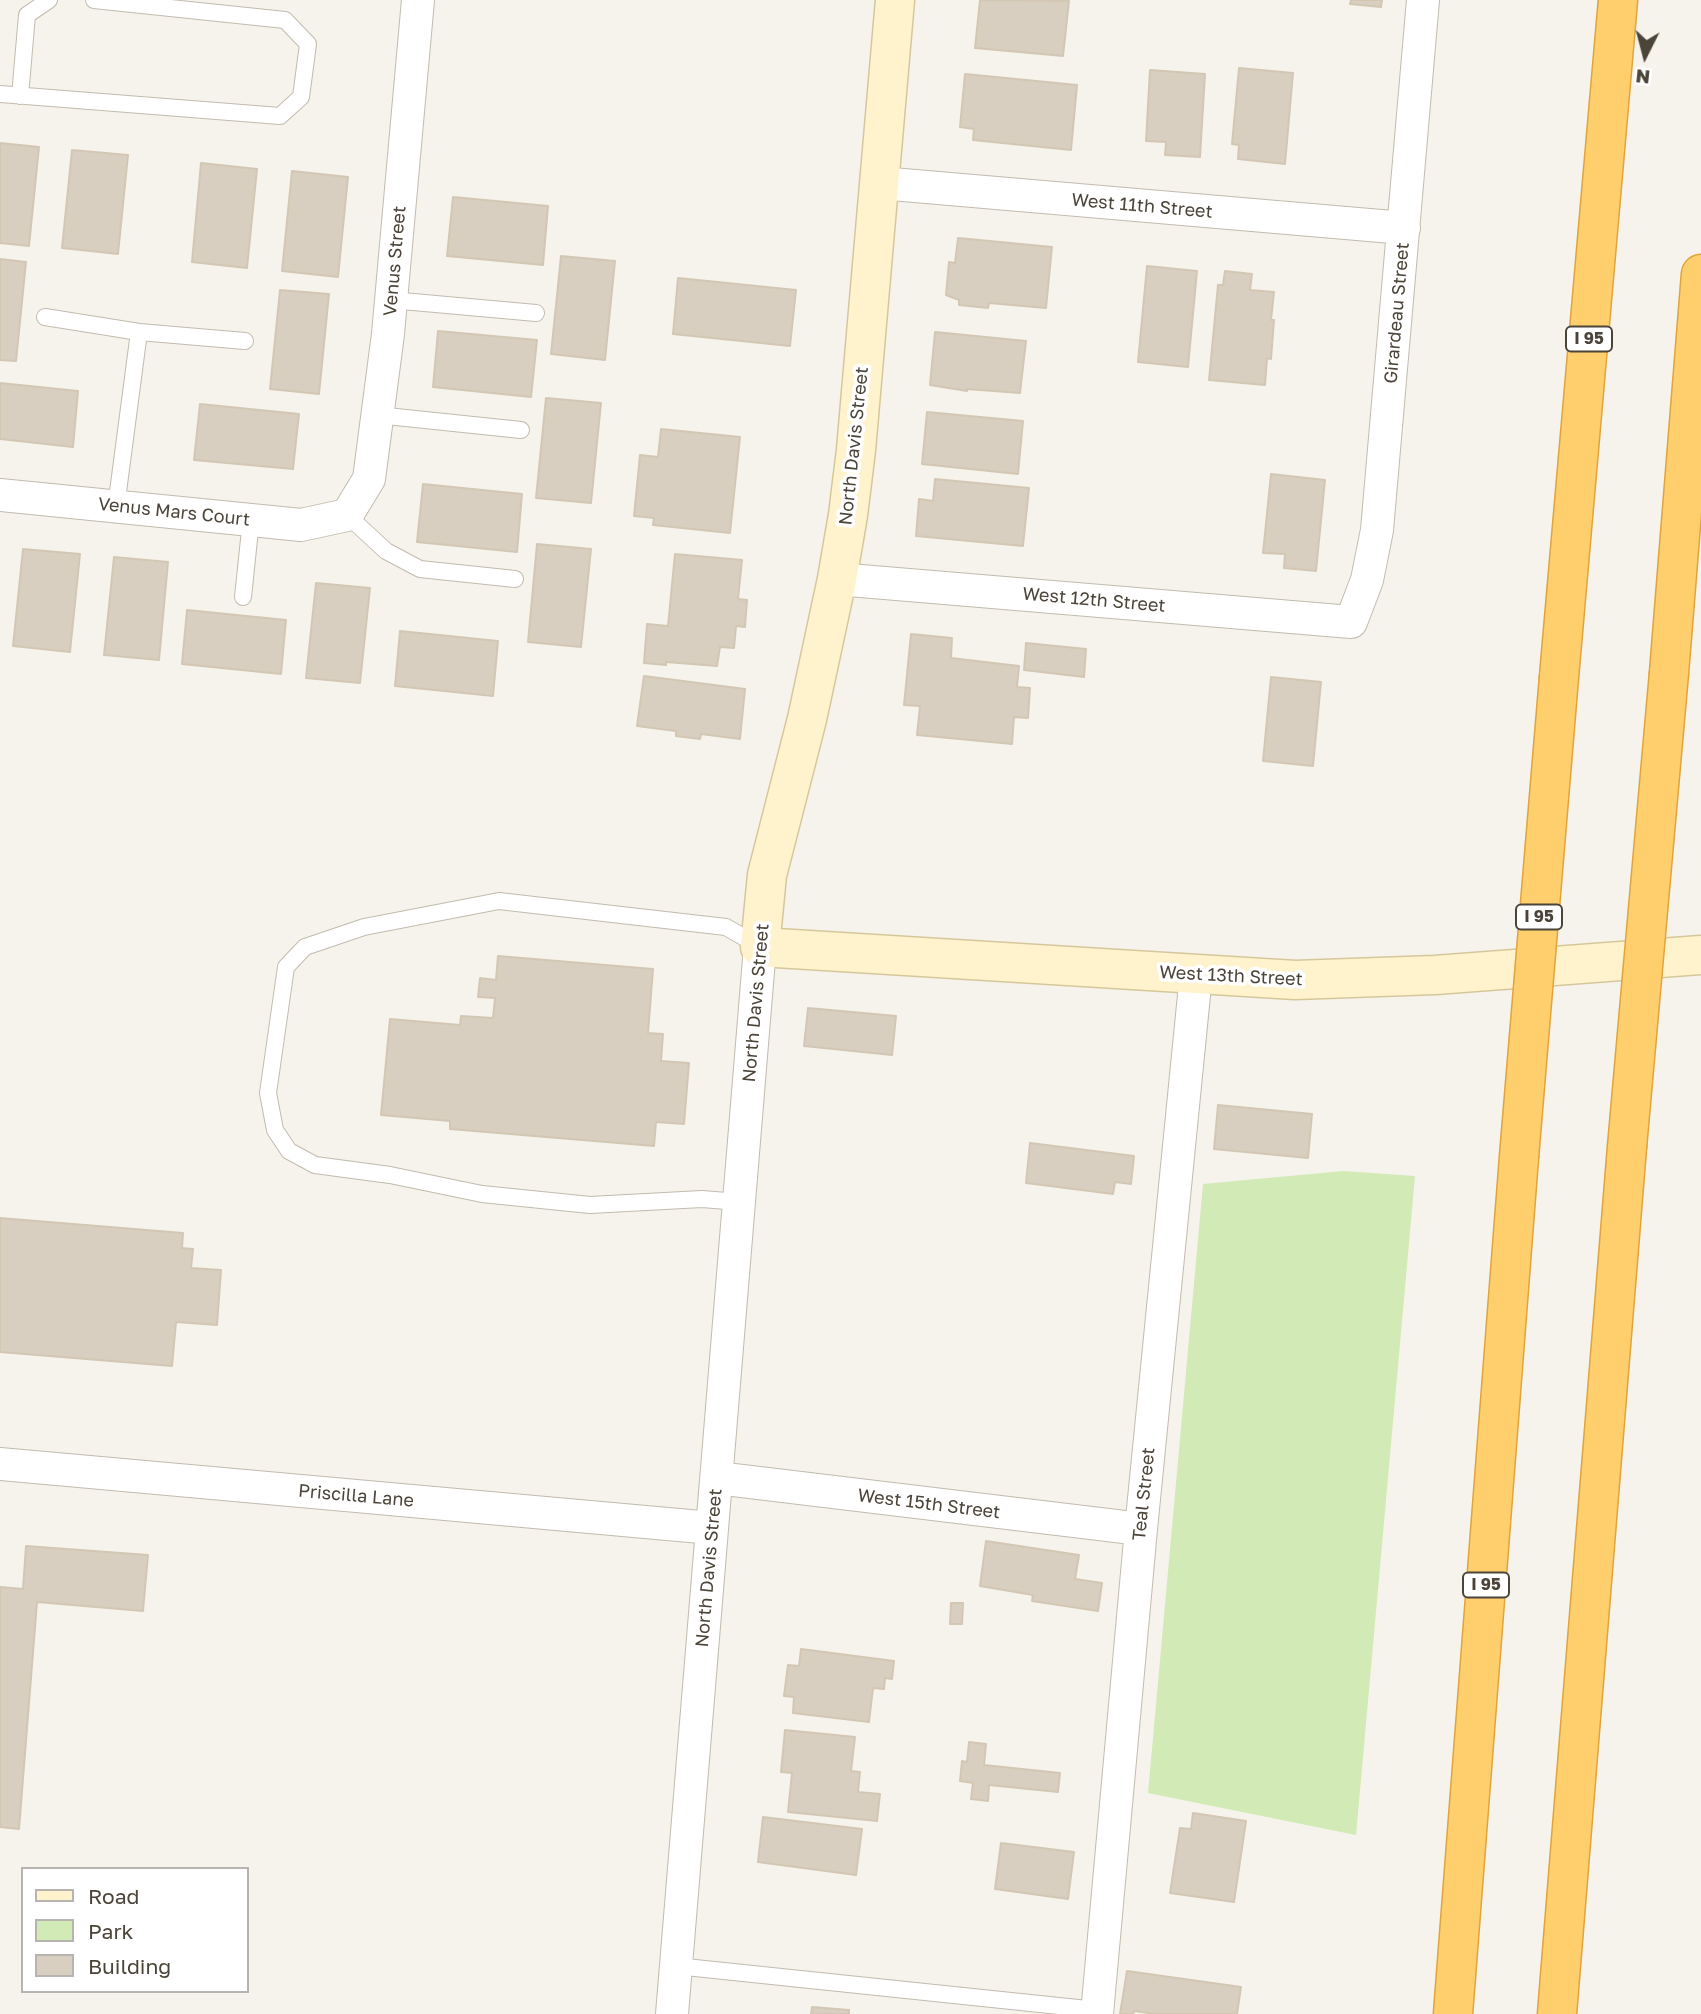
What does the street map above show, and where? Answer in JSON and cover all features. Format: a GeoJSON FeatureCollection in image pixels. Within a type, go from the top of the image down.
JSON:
{"type":"FeatureCollection","features":[{"type":"Feature","properties":{"kind":"highway","name":"I 95"},"geometry":{"type":"LineString","coordinates":[[1453,2014],[1519,1157],[1618,0]]}},
{"type":"Feature","properties":{"kind":"highway"},"geometry":{"type":"LineString","coordinates":[[1557,2014],[1701,274]]}},
{"type":"Feature","properties":{"kind":"street","name":"Venus Street"},"geometry":{"type":"LineString","coordinates":[[347,514],[369,479],[391,300],[418,0]]}},
{"type":"Feature","properties":{"kind":"street","name":"North Davis Street"},"geometry":{"type":"LineString","coordinates":[[672,2014],[767,875],[807,719],[837,579],[856,450],[895,0]]}},
{"type":"Feature","properties":{"kind":"street","name":"Girardeau Street"},"geometry":{"type":"LineString","coordinates":[[1351,622],[1367,580],[1377,530],[1423,0]]}},
{"type":"Feature","properties":{"kind":"street","name":"West 11th Street"},"geometry":{"type":"LineString","coordinates":[[880,183],[1404,228]]}},
{"type":"Feature","properties":{"kind":"street","name":"Venus Mars Court"},"geometry":{"type":"LineString","coordinates":[[0,495],[301,525],[347,514]]}},
{"type":"Feature","properties":{"kind":"street","name":"West 12th Street"},"geometry":{"type":"LineString","coordinates":[[837,579],[1351,622]]}},
{"type":"Feature","properties":{"kind":"street","name":"West 13th Street"},"geometry":{"type":"LineString","coordinates":[[760,947],[1295,980],[1374,979],[1701,955]]}},
{"type":"Feature","properties":{"kind":"street","name":"Teal Street"},"geometry":{"type":"LineString","coordinates":[[1097,2012],[1141,1529],[1196,975]]}},
{"type":"Feature","properties":{"kind":"street","name":"Priscilla Lane"},"geometry":{"type":"LineString","coordinates":[[0,1464],[712,1528]]}},
{"type":"Feature","properties":{"kind":"street","name":"West 15th Street"},"geometry":{"type":"LineString","coordinates":[[717,1478],[1141,1529]]}},
{"type":"Feature","properties":{"kind":"lane"},"geometry":{"type":"LineString","coordinates":[[20,96],[27,15],[49,0]]}},
{"type":"Feature","properties":{"kind":"lane"},"geometry":{"type":"LineString","coordinates":[[0,94],[280,116],[301,97],[307,44],[285,20],[94,0]]}},
{"type":"Feature","properties":{"kind":"lane"},"geometry":{"type":"LineString","coordinates":[[391,300],[536,313]]}},
{"type":"Feature","properties":{"kind":"lane"},"geometry":{"type":"LineString","coordinates":[[45,317],[139,332],[244,341]]}},
{"type":"Feature","properties":{"kind":"lane"},"geometry":{"type":"LineString","coordinates":[[117,507],[139,332]]}},
{"type":"Feature","properties":{"kind":"lane"},"geometry":{"type":"LineString","coordinates":[[377,415],[521,430]]}},
{"type":"Feature","properties":{"kind":"lane"},"geometry":{"type":"LineString","coordinates":[[347,514],[386,551],[420,569],[515,579]]}},
{"type":"Feature","properties":{"kind":"lane"},"geometry":{"type":"LineString","coordinates":[[243,597],[251,520]]}},
{"type":"Feature","properties":{"kind":"lane"},"geometry":{"type":"LineString","coordinates":[[739,1202],[702,1199],[590,1205],[482,1194],[390,1175],[315,1165],[289,1151],[275,1130],[268,1093],[286,967],[305,947],[364,927],[499,901],[726,927],[760,947]]}},
{"type":"Feature","properties":{"kind":"lane"},"geometry":{"type":"LineString","coordinates":[[676,1966],[1097,2012]]}},
{"type":"Feature","properties":{"kind":"green space"},"geometry":{"type":"Polygon","coordinates":[[[1343,1171],[1415,1176],[1356,1835],[1148,1793],[1203,1184],[1343,1171]]]}},
{"type":"Feature","properties":{"kind":"building"},"geometry":{"type":"Polygon","coordinates":[[[980,0],[1069,1],[1063,56],[975,48],[980,0]]]}},
{"type":"Feature","properties":{"kind":"building"},"geometry":{"type":"Polygon","coordinates":[[[1351,0],[1382,0],[1381,7],[1350,4],[1351,0]]]}},
{"type":"Feature","properties":{"kind":"building"},"geometry":{"type":"Polygon","coordinates":[[[1239,68],[1293,73],[1285,164],[1238,159],[1239,145],[1232,144],[1239,68]]]}},
{"type":"Feature","properties":{"kind":"building"},"geometry":{"type":"Polygon","coordinates":[[[1150,70],[1205,74],[1200,157],[1165,155],[1166,142],[1146,141],[1150,70]]]}},
{"type":"Feature","properties":{"kind":"building"},"geometry":{"type":"Polygon","coordinates":[[[965,74],[1077,85],[1071,150],[973,140],[974,129],[960,127],[965,74]]]}},
{"type":"Feature","properties":{"kind":"building"},"geometry":{"type":"Polygon","coordinates":[[[0,143],[39,147],[29,246],[0,243],[0,143]]]}},
{"type":"Feature","properties":{"kind":"building"},"geometry":{"type":"Polygon","coordinates":[[[72,150],[128,155],[118,254],[62,248],[72,150]]]}},
{"type":"Feature","properties":{"kind":"building"},"geometry":{"type":"Polygon","coordinates":[[[201,163],[257,169],[247,268],[192,262],[201,163]]]}},
{"type":"Feature","properties":{"kind":"building"},"geometry":{"type":"Polygon","coordinates":[[[292,171],[348,177],[338,277],[282,271],[292,171]]]}},
{"type":"Feature","properties":{"kind":"building"},"geometry":{"type":"Polygon","coordinates":[[[453,197],[548,206],[543,265],[447,256],[453,197]]]}},
{"type":"Feature","properties":{"kind":"building"},"geometry":{"type":"Polygon","coordinates":[[[958,238],[1052,247],[1046,308],[989,303],[988,308],[959,305],[959,300],[946,295],[949,262],[955,263],[958,238]]]}},
{"type":"Feature","properties":{"kind":"building"},"geometry":{"type":"Polygon","coordinates":[[[561,256],[615,261],[605,360],[551,354],[561,256]]]}},
{"type":"Feature","properties":{"kind":"building"},"geometry":{"type":"Polygon","coordinates":[[[0,259],[26,262],[16,361],[0,360],[0,259]]]}},
{"type":"Feature","properties":{"kind":"building"},"geometry":{"type":"Polygon","coordinates":[[[1147,266],[1197,271],[1188,367],[1138,362],[1147,266]]]}},
{"type":"Feature","properties":{"kind":"building"},"geometry":{"type":"Polygon","coordinates":[[[1225,271],[1252,274],[1250,290],[1274,292],[1271,359],[1267,358],[1265,385],[1209,380],[1218,285],[1223,285],[1225,271]]]}},
{"type":"Feature","properties":{"kind":"building"},"geometry":{"type":"Polygon","coordinates":[[[678,278],[796,290],[790,346],[673,334],[678,278]]]}},
{"type":"Feature","properties":{"kind":"building"},"geometry":{"type":"Polygon","coordinates":[[[280,290],[329,294],[319,394],[270,389],[280,290]]]}},
{"type":"Feature","properties":{"kind":"building"},"geometry":{"type":"Polygon","coordinates":[[[438,331],[537,340],[531,397],[433,387],[438,331]]]}},
{"type":"Feature","properties":{"kind":"building"},"geometry":{"type":"Polygon","coordinates":[[[935,332],[1026,341],[1020,393],[967,391],[930,385],[935,332]]]}},
{"type":"Feature","properties":{"kind":"building"},"geometry":{"type":"Polygon","coordinates":[[[0,383],[78,391],[73,447],[0,439],[0,383]]]}},
{"type":"Feature","properties":{"kind":"building"},"geometry":{"type":"Polygon","coordinates":[[[546,398],[601,403],[591,503],[536,498],[546,398]]]}},
{"type":"Feature","properties":{"kind":"building"},"geometry":{"type":"Polygon","coordinates":[[[200,404],[299,414],[293,469],[194,460],[200,404]]]}},
{"type":"Feature","properties":{"kind":"building"},"geometry":{"type":"Polygon","coordinates":[[[927,412],[1023,421],[1018,474],[922,464],[927,412]]]}},
{"type":"Feature","properties":{"kind":"building"},"geometry":{"type":"Polygon","coordinates":[[[661,429],[740,437],[730,533],[653,525],[654,518],[634,516],[640,455],[658,457],[661,429]]]}},
{"type":"Feature","properties":{"kind":"building"},"geometry":{"type":"Polygon","coordinates":[[[1271,474],[1325,480],[1316,571],[1284,568],[1285,554],[1263,553],[1271,474]]]}},
{"type":"Feature","properties":{"kind":"building"},"geometry":{"type":"Polygon","coordinates":[[[935,479],[1029,488],[1023,546],[916,536],[919,499],[933,501],[935,479]]]}},
{"type":"Feature","properties":{"kind":"building"},"geometry":{"type":"Polygon","coordinates":[[[423,484],[522,494],[517,552],[417,542],[423,484]]]}},
{"type":"Feature","properties":{"kind":"building"},"geometry":{"type":"Polygon","coordinates":[[[537,544],[591,549],[581,647],[528,642],[537,544]]]}},
{"type":"Feature","properties":{"kind":"building"},"geometry":{"type":"Polygon","coordinates":[[[23,549],[80,554],[70,652],[13,646],[23,549]]]}},
{"type":"Feature","properties":{"kind":"building"},"geometry":{"type":"Polygon","coordinates":[[[675,554],[742,560],[738,599],[747,600],[745,627],[736,626],[734,648],[720,647],[717,666],[644,663],[647,624],[668,626],[675,554]]]}},
{"type":"Feature","properties":{"kind":"building"},"geometry":{"type":"Polygon","coordinates":[[[114,557],[168,562],[159,660],[104,655],[114,557]]]}},
{"type":"Feature","properties":{"kind":"building"},"geometry":{"type":"Polygon","coordinates":[[[316,583],[370,588],[360,683],[306,678],[316,583]]]}},
{"type":"Feature","properties":{"kind":"building"},"geometry":{"type":"Polygon","coordinates":[[[187,610],[286,620],[281,674],[182,664],[187,610]]]}},
{"type":"Feature","properties":{"kind":"building"},"geometry":{"type":"Polygon","coordinates":[[[400,631],[498,641],[493,696],[395,686],[400,631]]]}},
{"type":"Feature","properties":{"kind":"building"},"geometry":{"type":"Polygon","coordinates":[[[911,634],[952,638],[951,658],[1019,666],[1017,687],[1030,688],[1028,718],[1014,717],[1012,744],[917,735],[920,706],[904,705],[911,634]]]}},
{"type":"Feature","properties":{"kind":"building"},"geometry":{"type":"Polygon","coordinates":[[[1026,643],[1086,649],[1084,677],[1024,670],[1026,643]]]}},
{"type":"Feature","properties":{"kind":"building"},"geometry":{"type":"Polygon","coordinates":[[[644,676],[745,689],[740,739],[701,734],[700,739],[676,736],[676,731],[637,726],[644,676]]]}},
{"type":"Feature","properties":{"kind":"building"},"geometry":{"type":"Polygon","coordinates":[[[1271,677],[1321,682],[1313,766],[1263,761],[1271,677]]]}},
{"type":"Feature","properties":{"kind":"building"},"geometry":{"type":"Polygon","coordinates":[[[498,956],[653,969],[648,1033],[663,1034],[661,1061],[689,1063],[684,1124],[656,1122],[654,1146],[450,1129],[450,1121],[381,1115],[390,1019],[460,1025],[461,1016],[493,1018],[495,998],[478,997],[480,978],[496,980],[498,956]]]}},
{"type":"Feature","properties":{"kind":"building"},"geometry":{"type":"Polygon","coordinates":[[[808,1008],[896,1016],[892,1055],[804,1046],[808,1008]]]}},
{"type":"Feature","properties":{"kind":"building"},"geometry":{"type":"Polygon","coordinates":[[[1218,1105],[1312,1114],[1308,1158],[1214,1149],[1218,1105]]]}},
{"type":"Feature","properties":{"kind":"building"},"geometry":{"type":"Polygon","coordinates":[[[1030,1143],[1134,1156],[1131,1184],[1115,1182],[1113,1194],[1026,1183],[1030,1143]]]}},
{"type":"Feature","properties":{"kind":"building"},"geometry":{"type":"Polygon","coordinates":[[[0,1218],[183,1233],[182,1248],[193,1249],[191,1268],[221,1270],[217,1325],[176,1322],[172,1366],[0,1352],[0,1218]]]}},
{"type":"Feature","properties":{"kind":"building"},"geometry":{"type":"Polygon","coordinates":[[[986,1541],[1079,1555],[1075,1579],[1102,1583],[1098,1611],[1032,1601],[1033,1595],[980,1586],[986,1541]]]}},
{"type":"Feature","properties":{"kind":"building"},"geometry":{"type":"Polygon","coordinates":[[[26,1546],[148,1555],[143,1611],[37,1602],[19,1829],[0,1827],[0,1587],[23,1589],[26,1546]]]}},
{"type":"Feature","properties":{"kind":"building"},"geometry":{"type":"Polygon","coordinates":[[[951,1603],[963,1603],[962,1624],[950,1624],[951,1603]]]}},
{"type":"Feature","properties":{"kind":"building"},"geometry":{"type":"Polygon","coordinates":[[[801,1649],[894,1661],[892,1679],[885,1678],[884,1689],[873,1688],[869,1722],[793,1713],[794,1697],[784,1696],[788,1665],[799,1666],[801,1649]]]}},
{"type":"Feature","properties":{"kind":"building"},"geometry":{"type":"Polygon","coordinates":[[[785,1730],[855,1737],[851,1771],[860,1772],[858,1792],[880,1794],[877,1821],[788,1812],[792,1773],[781,1772],[785,1730]]]}},
{"type":"Feature","properties":{"kind":"building"},"geometry":{"type":"Polygon","coordinates":[[[969,1742],[986,1744],[984,1765],[1060,1773],[1058,1792],[989,1785],[988,1801],[971,1799],[973,1783],[960,1781],[962,1761],[967,1762],[969,1742]]]}},
{"type":"Feature","properties":{"kind":"building"},"geometry":{"type":"Polygon","coordinates":[[[1193,1813],[1246,1821],[1234,1902],[1170,1893],[1180,1828],[1191,1829],[1193,1813]]]}},
{"type":"Feature","properties":{"kind":"building"},"geometry":{"type":"Polygon","coordinates":[[[763,1817],[862,1829],[856,1875],[758,1862],[763,1817]]]}},
{"type":"Feature","properties":{"kind":"building"},"geometry":{"type":"Polygon","coordinates":[[[1001,1843],[1074,1852],[1068,1899],[995,1889],[1001,1843]]]}},
{"type":"Feature","properties":{"kind":"building"},"geometry":{"type":"Polygon","coordinates":[[[1127,1971],[1241,1987],[1237,2014],[1157,2014],[1134,2011],[1133,2014],[1120,2014],[1127,1971]]]}},
{"type":"Feature","properties":{"kind":"building"},"geometry":{"type":"Polygon","coordinates":[[[812,2007],[849,2010],[849,2014],[811,2014],[812,2007]]]}}]}
